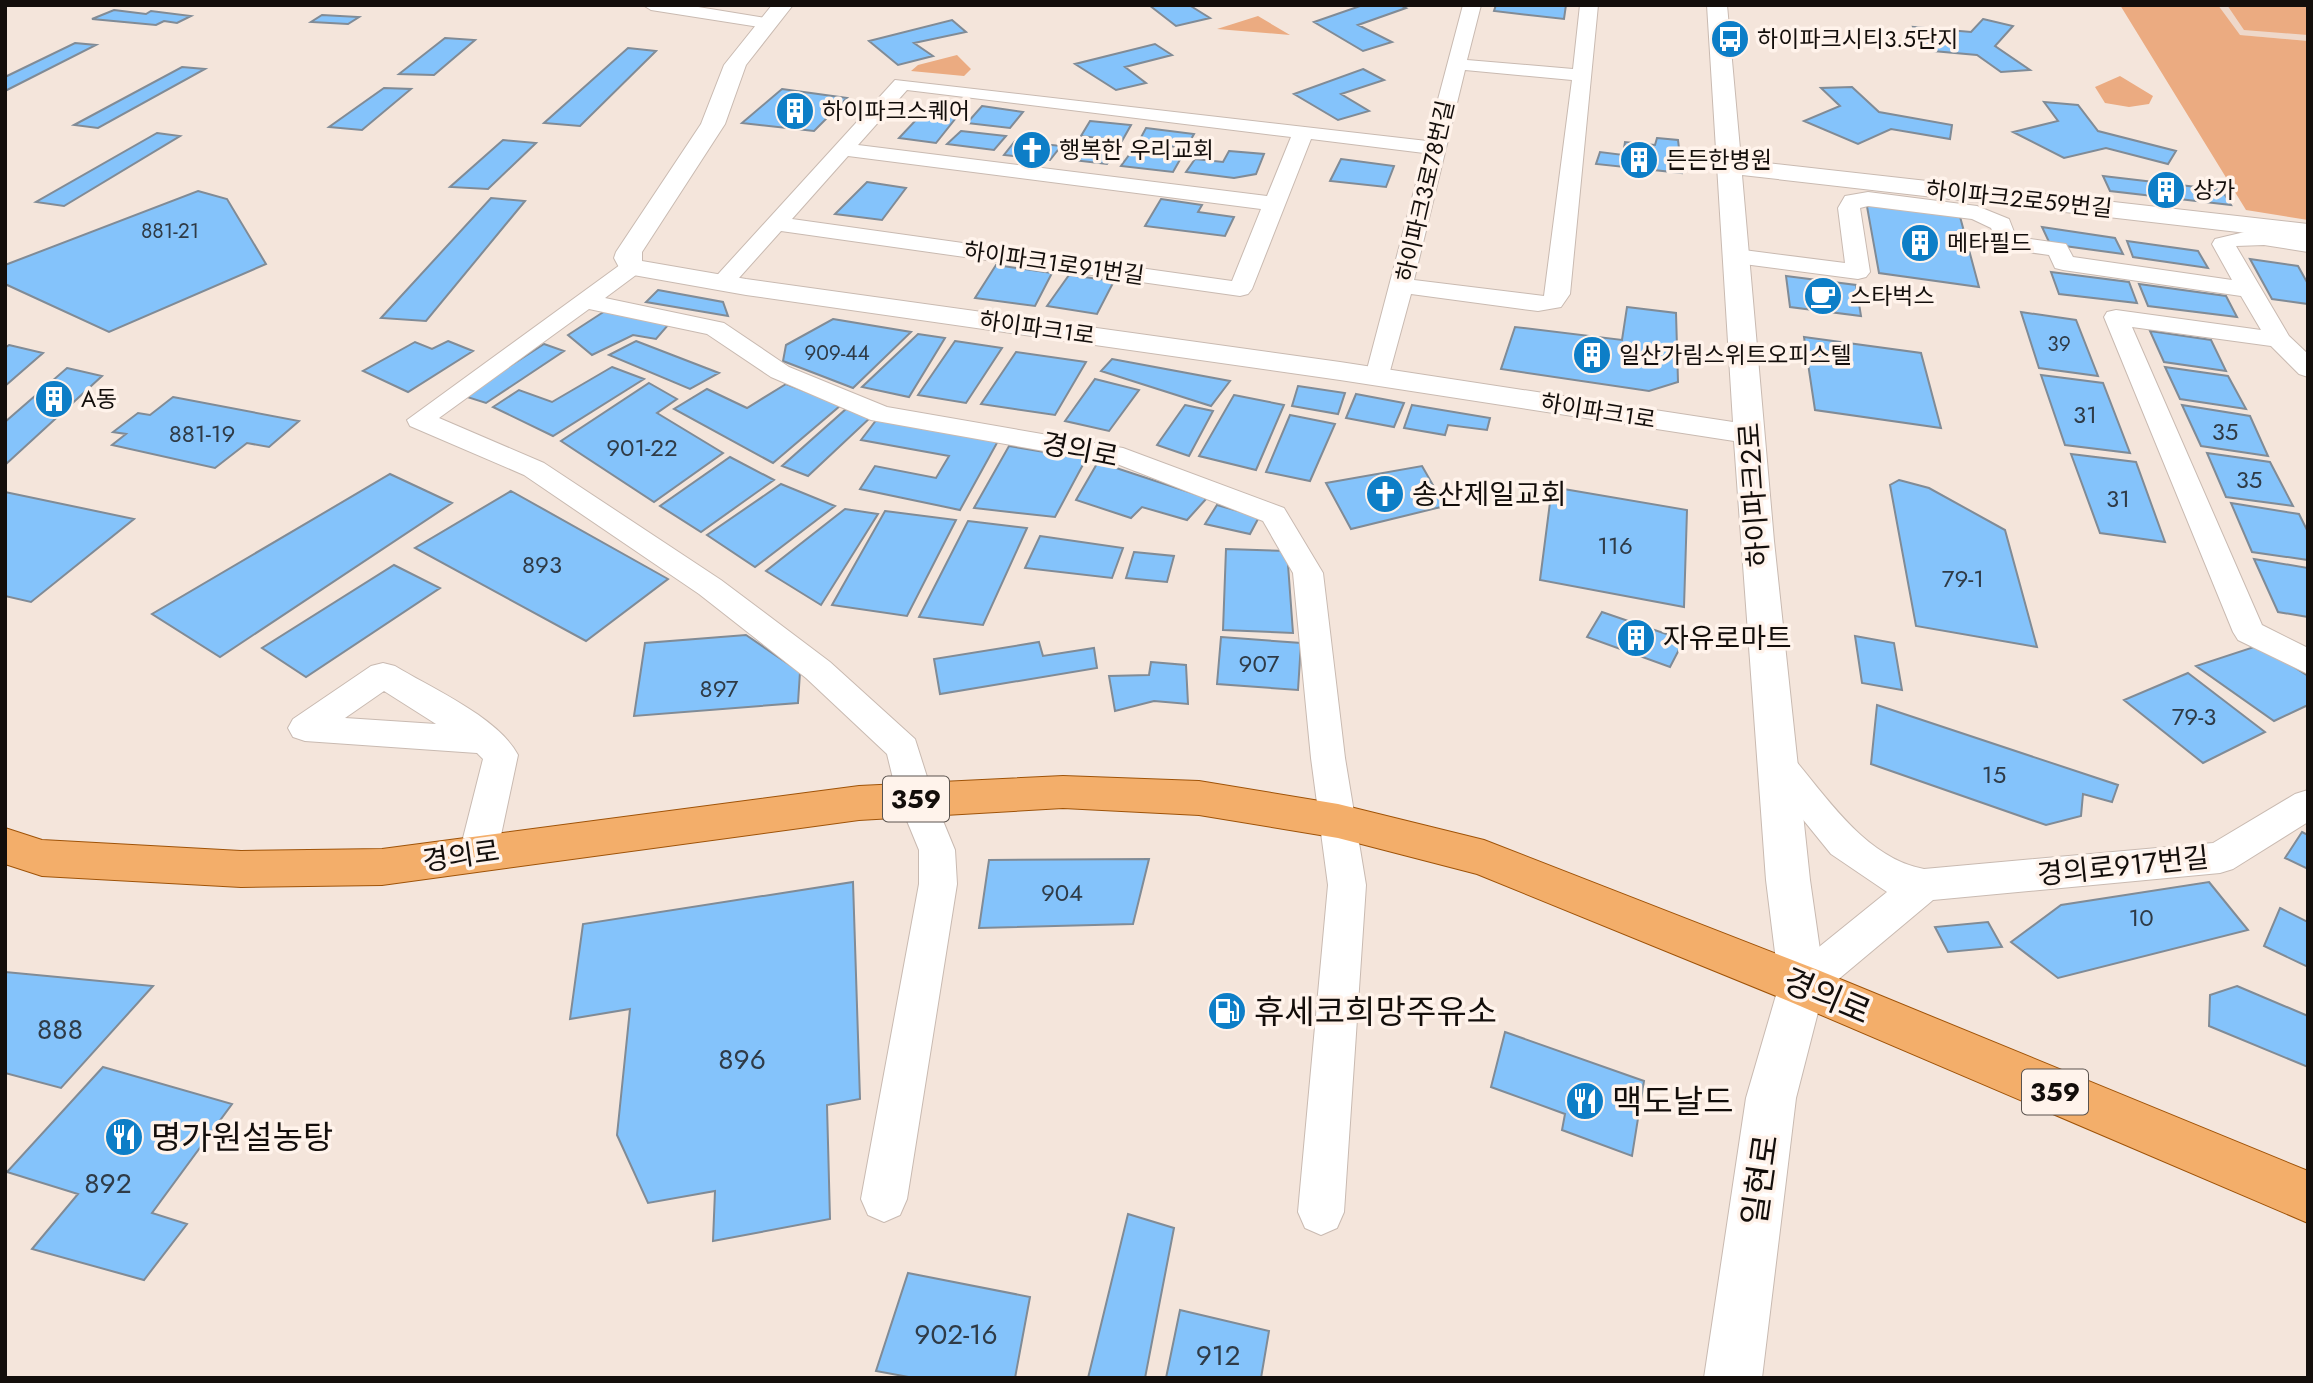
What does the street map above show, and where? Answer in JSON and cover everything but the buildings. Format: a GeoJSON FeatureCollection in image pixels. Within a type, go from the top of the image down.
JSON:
{"type":"FeatureCollection","features":[{"type":"Feature","properties":{"kind":"main road","name":"경의로"},"geometry":{"type":"LineString","coordinates":[[5,846],[42,858],[241,869],[382,867],[859,803],[1063,792],[1199,798],[1338,821],[1484,858],[1802,985],[2308,1197]]}},
{"type":"Feature","properties":{"kind":"street"},"geometry":{"type":"LineString","coordinates":[[651,5],[774,14]]}},
{"type":"Feature","properties":{"kind":"street","name":"하이파크3로78번길"},"geometry":{"type":"LineString","coordinates":[[1378,377],[1472,5]]}},
{"type":"Feature","properties":{"kind":"street"},"geometry":{"type":"LineString","coordinates":[[1403,286],[1538,304],[1552,302],[1558,294],[1589,5]]}},
{"type":"Feature","properties":{"kind":"street","name":"하이파크2로"},"geometry":{"type":"LineString","coordinates":[[1717,5],[1749,435],[1788,880],[1802,985]]}},
{"type":"Feature","properties":{"kind":"street"},"geometry":{"type":"LineString","coordinates":[[774,14],[735,65],[713,124],[629,252],[627,258],[632,267],[420,420],[534,469],[710,587],[818,670],[903,748],[916,799],[937,850],[938,884],[884,1199]]}},
{"type":"Feature","properties":{"kind":"street"},"geometry":{"type":"LineString","coordinates":[[1455,64],[1580,75]]}},
{"type":"Feature","properties":{"kind":"street"},"geometry":{"type":"LineString","coordinates":[[722,283],[902,84],[1434,148]]}},
{"type":"Feature","properties":{"kind":"street","name":"하이파크1로91번길"},"geometry":{"type":"LineString","coordinates":[[776,223],[1240,289],[1303,132]]}},
{"type":"Feature","properties":{"kind":"street"},"geometry":{"type":"LineString","coordinates":[[845,149],[1275,204]]}},
{"type":"Feature","properties":{"kind":"street","name":"하이파크2로59번길"},"geometry":{"type":"LineString","coordinates":[[1730,166],[2308,232]]}},
{"type":"Feature","properties":{"kind":"street"},"geometry":{"type":"LineString","coordinates":[[1736,256],[1858,272],[1849,208],[1853,201],[1868,199],[1978,213],[2001,224],[2007,243],[2059,249],[2063,263],[2249,290]]}},
{"type":"Feature","properties":{"kind":"street"},"geometry":{"type":"LineString","coordinates":[[2308,245],[2243,237],[2223,244],[2279,340],[2308,369]]}},
{"type":"Feature","properties":{"kind":"street","name":"하이파크1로"},"geometry":{"type":"LineString","coordinates":[[632,267],[722,283],[1378,377],[1749,435]]}},
{"type":"Feature","properties":{"kind":"street","name":"경의로"},"geometry":{"type":"LineString","coordinates":[[585,301],[715,328],[780,372],[880,414],[1123,457],[1274,515],[1308,573],[1338,821]]}},
{"type":"Feature","properties":{"kind":"street"},"geometry":{"type":"LineString","coordinates":[[2279,340],[2116,317],[2249,632],[2308,662]]}},
{"type":"Feature","properties":{"kind":"street"},"geometry":{"type":"LineString","coordinates":[[478,854],[501,755],[485,740]]}},
{"type":"Feature","properties":{"kind":"street"},"geometry":{"type":"LineString","coordinates":[[1778,764],[1844,844],[1894,878],[1924,885]]}},
{"type":"Feature","properties":{"kind":"street","name":"경의로917번길"},"geometry":{"type":"LineString","coordinates":[[1924,885],[2220,858],[2308,804]]}},
{"type":"Feature","properties":{"kind":"street"},"geometry":{"type":"LineString","coordinates":[[1321,1212],[1348,885],[1338,821]]}},
{"type":"Feature","properties":{"kind":"street"},"geometry":{"type":"LineString","coordinates":[[1802,985],[1924,885]]}},
{"type":"Feature","properties":{"kind":"street","name":"일현로"},"geometry":{"type":"LineString","coordinates":[[1733,1378],[1771,1098],[1802,985]]}},
{"type":"Feature","properties":{"kind":"shaded area"},"geometry":{"type":"Polygon","coordinates":[[[2120,5],[2218,5],[2240,35],[2308,41],[2308,220],[2246,210],[2120,5]]]}},
{"type":"Feature","properties":{"kind":"shaded area"},"geometry":{"type":"Polygon","coordinates":[[[2218,5],[2308,5],[2308,41],[2239,35],[2218,5]]]}},
{"type":"Feature","properties":{"kind":"shaded area"},"geometry":{"type":"Polygon","coordinates":[[[2227,5],[2308,5],[2308,35],[2244,30],[2227,5]]]}},
{"type":"Feature","properties":{"kind":"shaded area"},"geometry":{"type":"Polygon","coordinates":[[[1258,16],[1290,35],[1217,29],[1258,16]]]}},
{"type":"Feature","properties":{"kind":"shaded area"},"geometry":{"type":"Polygon","coordinates":[[[957,55],[971,69],[964,76],[911,71],[918,65],[957,55]]]}},
{"type":"Feature","properties":{"kind":"shaded area"},"geometry":{"type":"Polygon","coordinates":[[[2120,76],[2153,96],[2149,104],[2129,107],[2105,103],[2095,87],[2120,76]]]}},
{"type":"Feature","properties":{"kind":"place","name":"하이파크시티3.5단지"},"geometry":{"type":"Point","coordinates":[1730,39]}},
{"type":"Feature","properties":{"kind":"place","name":"하이파크스퀘어"},"geometry":{"type":"Point","coordinates":[795,111]}},
{"type":"Feature","properties":{"kind":"place","name":"행복한 우리교회"},"geometry":{"type":"Point","coordinates":[1032,150]}},
{"type":"Feature","properties":{"kind":"place","name":"든든한병원"},"geometry":{"type":"Point","coordinates":[1639,160]}},
{"type":"Feature","properties":{"kind":"place","name":"상가"},"geometry":{"type":"Point","coordinates":[2166,190]}},
{"type":"Feature","properties":{"kind":"place","name":"메타필드"},"geometry":{"type":"Point","coordinates":[1920,243]}},
{"type":"Feature","properties":{"kind":"place","name":"스타벅스"},"geometry":{"type":"Point","coordinates":[1823,296]}},
{"type":"Feature","properties":{"kind":"place","name":"일산가림스위트오피스텔"},"geometry":{"type":"Point","coordinates":[1592,355]}},
{"type":"Feature","properties":{"kind":"place","name":"A동"},"geometry":{"type":"Point","coordinates":[54,399]}},
{"type":"Feature","properties":{"kind":"place","name":"송산제일교회"},"geometry":{"type":"Point","coordinates":[1385,494]}},
{"type":"Feature","properties":{"kind":"place","name":"자유로마트"},"geometry":{"type":"Point","coordinates":[1636,638]}},
{"type":"Feature","properties":{"kind":"place","name":"휴세코희망주유소"},"geometry":{"type":"Point","coordinates":[1227,1011]}},
{"type":"Feature","properties":{"kind":"place","name":"맥도날드"},"geometry":{"type":"Point","coordinates":[1585,1101]}},
{"type":"Feature","properties":{"kind":"place","name":"명가원설농탕"},"geometry":{"type":"Point","coordinates":[124,1137]}}]}
